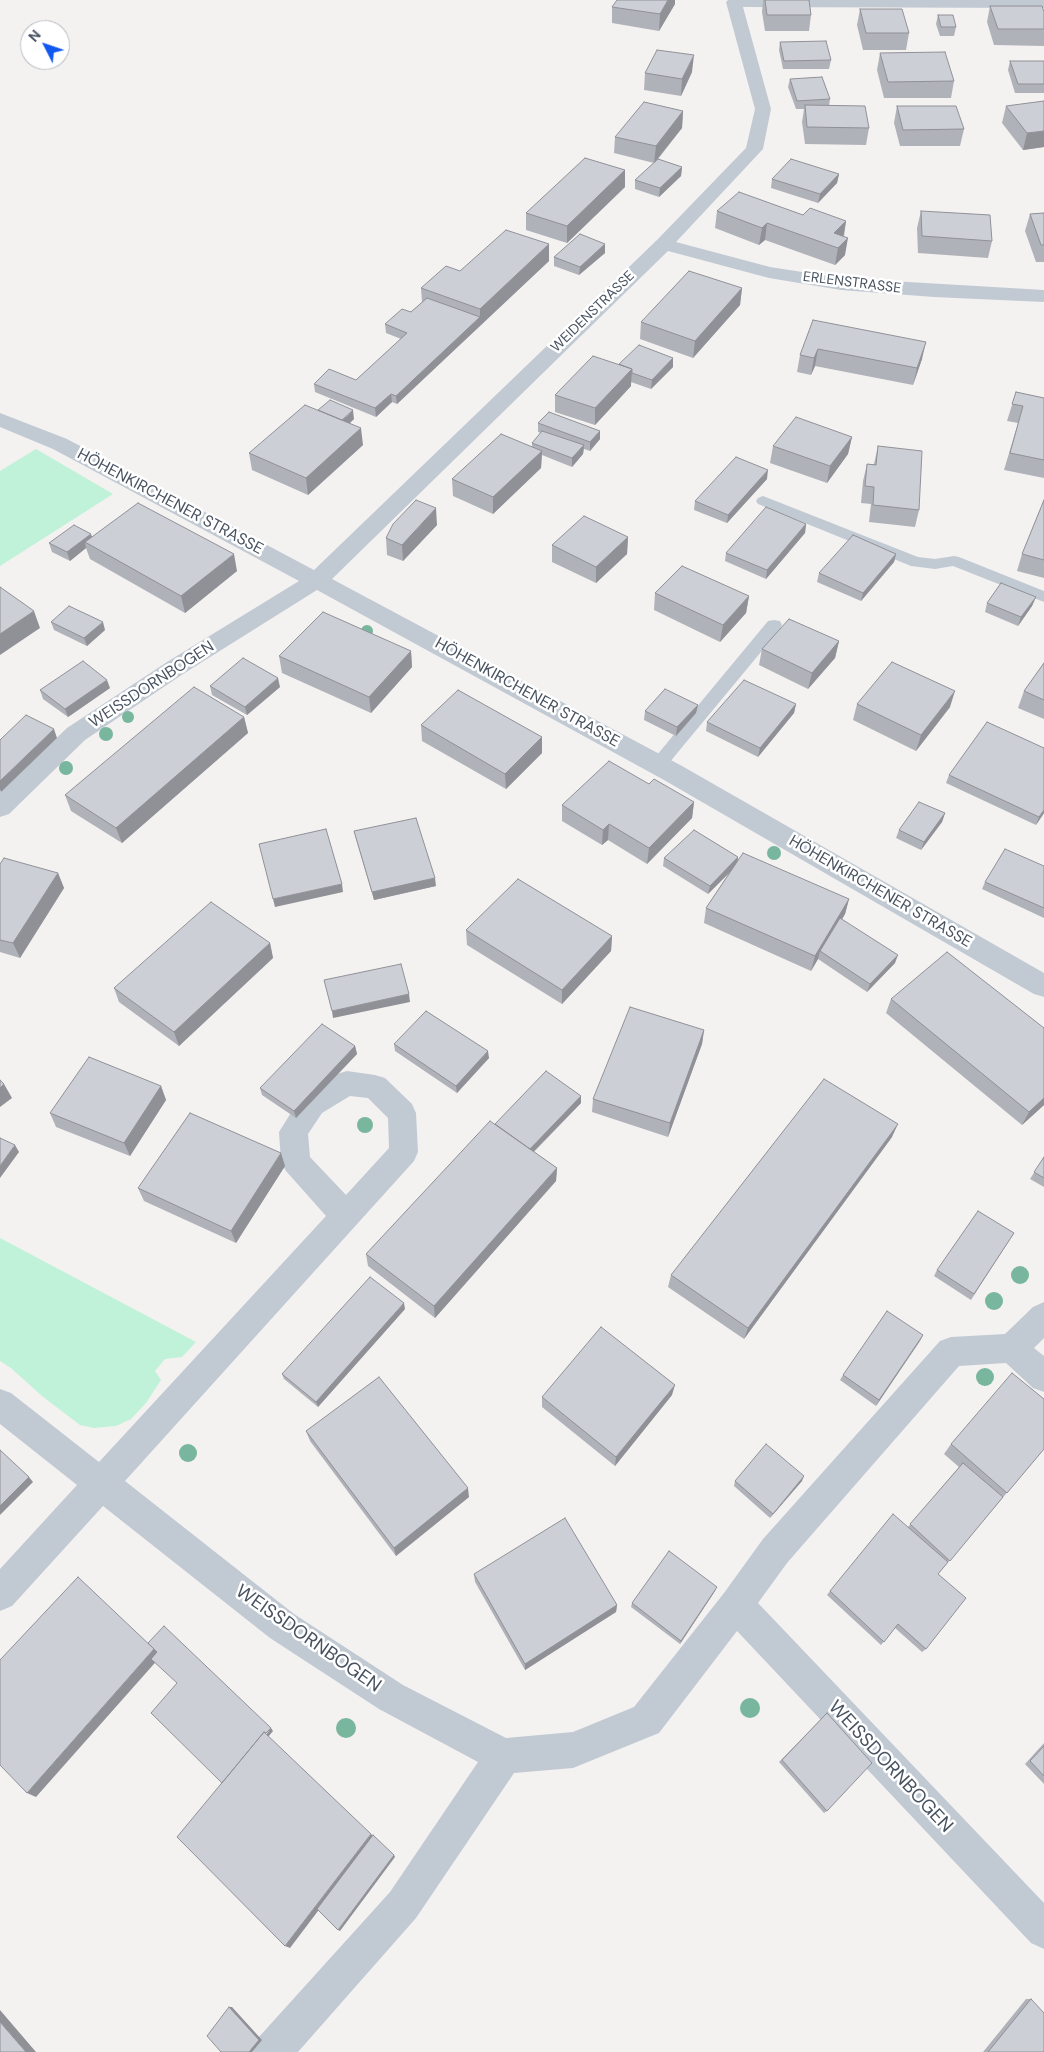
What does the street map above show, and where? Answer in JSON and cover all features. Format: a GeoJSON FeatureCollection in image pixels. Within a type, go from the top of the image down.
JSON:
{"type":"FeatureCollection","features":[{"type":"Feature","properties":{"kind":"street"},"geometry":{"type":"LineString","coordinates":[[734,1],[1044,3]]}},
{"type":"Feature","properties":{"kind":"street","name":"WEIDENSTRASSE"},"geometry":{"type":"LineString","coordinates":[[317,580],[664,244],[754,148],[763,109],[734,1]]}},
{"type":"Feature","properties":{"kind":"street","name":"ERLENSTRASSE"},"geometry":{"type":"LineString","coordinates":[[664,244],[769,272],[841,284],[1044,296]]}},
{"type":"Feature","properties":{"kind":"street","name":"HÖHENKIRCHENER STRASSE"},"geometry":{"type":"LineString","coordinates":[[0,419],[60,444],[317,580],[658,765],[1044,986]]}},
{"type":"Feature","properties":{"kind":"street","name":"WEISSDORNBOGEN"},"geometry":{"type":"LineString","coordinates":[[0,807],[76,734],[175,668],[317,580]]}},
{"type":"Feature","properties":{"kind":"street"},"geometry":{"type":"LineString","coordinates":[[0,1594],[345,1215]]}},
{"type":"Feature","properties":{"kind":"street"},"geometry":{"type":"LineString","coordinates":[[272,2052],[402,1905],[504,1756],[573,1750],[646,1720],[775,1552],[951,1352],[1012,1348],[1044,1317]]}},
{"type":"Feature","properties":{"kind":"street"},"geometry":{"type":"LineString","coordinates":[[1012,1348],[1044,1376]]}},
{"type":"Feature","properties":{"kind":"street","name":"WEISSDORNBOGEN"},"geometry":{"type":"LineString","coordinates":[[0,1404],[282,1626],[391,1697],[504,1756]]}},
{"type":"Feature","properties":{"kind":"street","name":"WEISSDORNBOGEN"},"geometry":{"type":"LineString","coordinates":[[736,1605],[1044,1930]]}},
{"type":"Feature","properties":{"kind":"lane"},"geometry":{"type":"LineString","coordinates":[[763,501],[916,562],[935,564],[954,562],[1044,597]]}},
{"type":"Feature","properties":{"kind":"lane"},"geometry":{"type":"LineString","coordinates":[[658,765],[774,625]]}},
{"type":"Feature","properties":{"kind":"green space"},"geometry":{"type":"Polygon","coordinates":[[[36,449],[113,494],[0,566],[0,471],[36,449]]]}},
{"type":"Feature","properties":{"kind":"green space"},"geometry":{"type":"Polygon","coordinates":[[[0,1238],[196,1342],[182,1357],[165,1359],[155,1371],[161,1380],[146,1403],[131,1419],[116,1426],[94,1428],[80,1425],[0,1361],[0,1238]]]}},
{"type":"Feature","properties":{"kind":"building"},"geometry":{"type":"Polygon","coordinates":[[[617,0],[668,0],[660,14],[612,7],[617,0]]]}},
{"type":"Feature","properties":{"kind":"building"},"geometry":{"type":"Polygon","coordinates":[[[765,0],[809,0],[811,15],[767,15],[765,0]]]}},
{"type":"Feature","properties":{"kind":"building"},"geometry":{"type":"Polygon","coordinates":[[[990,6],[1042,6],[1044,29],[998,29],[990,6]]]}},
{"type":"Feature","properties":{"kind":"building"},"geometry":{"type":"Polygon","coordinates":[[[860,9],[902,9],[909,33],[866,33],[860,9]]]}},
{"type":"Feature","properties":{"kind":"building"},"geometry":{"type":"Polygon","coordinates":[[[938,15],[953,15],[956,27],[941,27],[938,15]]]}},
{"type":"Feature","properties":{"kind":"building"},"geometry":{"type":"Polygon","coordinates":[[[826,41],[831,60],[784,61],[780,42],[826,41]]]}},
{"type":"Feature","properties":{"kind":"building"},"geometry":{"type":"Polygon","coordinates":[[[657,50],[694,55],[682,79],[645,73],[657,50]]]}},
{"type":"Feature","properties":{"kind":"building"},"geometry":{"type":"Polygon","coordinates":[[[945,52],[954,81],[888,82],[880,53],[945,52]]]}},
{"type":"Feature","properties":{"kind":"building"},"geometry":{"type":"Polygon","coordinates":[[[1010,61],[1044,61],[1044,84],[1018,84],[1010,61]]]}},
{"type":"Feature","properties":{"kind":"building"},"geometry":{"type":"Polygon","coordinates":[[[822,77],[830,99],[797,101],[790,79],[822,77]]]}},
{"type":"Feature","properties":{"kind":"building"},"geometry":{"type":"Polygon","coordinates":[[[1044,101],[1044,131],[1027,133],[1006,106],[1044,101]]]}},
{"type":"Feature","properties":{"kind":"building"},"geometry":{"type":"Polygon","coordinates":[[[644,102],[683,111],[656,146],[615,137],[644,102]]]}},
{"type":"Feature","properties":{"kind":"building"},"geometry":{"type":"Polygon","coordinates":[[[805,105],[865,106],[869,128],[807,127],[805,105]]]}},
{"type":"Feature","properties":{"kind":"building"},"geometry":{"type":"Polygon","coordinates":[[[897,106],[956,106],[964,129],[903,130],[897,106]]]}},
{"type":"Feature","properties":{"kind":"building"},"geometry":{"type":"Polygon","coordinates":[[[585,158],[625,170],[567,226],[526,213],[585,158]]]}},
{"type":"Feature","properties":{"kind":"building"},"geometry":{"type":"Polygon","coordinates":[[[658,159],[682,167],[660,188],[635,180],[658,159]]]}},
{"type":"Feature","properties":{"kind":"building"},"geometry":{"type":"Polygon","coordinates":[[[791,159],[839,174],[820,194],[772,179],[791,159]]]}},
{"type":"Feature","properties":{"kind":"building"},"geometry":{"type":"Polygon","coordinates":[[[739,192],[803,215],[810,208],[846,221],[834,233],[848,238],[838,248],[767,223],[762,228],[717,211],[739,192]]]}},
{"type":"Feature","properties":{"kind":"building"},"geometry":{"type":"Polygon","coordinates":[[[921,211],[990,215],[992,241],[922,236],[921,211]]]}},
{"type":"Feature","properties":{"kind":"building"},"geometry":{"type":"Polygon","coordinates":[[[1044,213],[1044,245],[1041,245],[1030,214],[1044,213]]]}},
{"type":"Feature","properties":{"kind":"building"},"geometry":{"type":"Polygon","coordinates":[[[506,230],[549,244],[480,309],[421,288],[446,266],[460,271],[506,230]]]}},
{"type":"Feature","properties":{"kind":"building"},"geometry":{"type":"Polygon","coordinates":[[[580,234],[605,244],[580,267],[554,257],[580,234]]]}},
{"type":"Feature","properties":{"kind":"building"},"geometry":{"type":"Polygon","coordinates":[[[689,271],[742,288],[695,341],[641,322],[689,271]]]}},
{"type":"Feature","properties":{"kind":"building"},"geometry":{"type":"Polygon","coordinates":[[[427,298],[480,317],[396,396],[391,394],[375,408],[314,384],[329,369],[356,380],[407,333],[385,324],[402,309],[411,312],[427,298]]]}},
{"type":"Feature","properties":{"kind":"building"},"geometry":{"type":"Polygon","coordinates":[[[813,320],[926,342],[917,368],[818,349],[814,358],[800,355],[813,320]]]}},
{"type":"Feature","properties":{"kind":"building"},"geometry":{"type":"Polygon","coordinates":[[[639,345],[673,358],[652,380],[632,373],[632,369],[619,364],[639,345]]]}},
{"type":"Feature","properties":{"kind":"building"},"geometry":{"type":"Polygon","coordinates":[[[593,356],[632,369],[595,408],[555,395],[593,356]]]}},
{"type":"Feature","properties":{"kind":"building"},"geometry":{"type":"Polygon","coordinates":[[[1016,392],[1044,398],[1044,460],[1010,453],[1023,406],[1012,404],[1016,392]]]}},
{"type":"Feature","properties":{"kind":"building"},"geometry":{"type":"Polygon","coordinates":[[[330,400],[353,410],[342,420],[318,410],[330,400]]]}},
{"type":"Feature","properties":{"kind":"building"},"geometry":{"type":"Polygon","coordinates":[[[305,405],[361,428],[306,478],[249,453],[305,405]]]}},
{"type":"Feature","properties":{"kind":"building"},"geometry":{"type":"Polygon","coordinates":[[[549,412],[600,431],[590,442],[538,423],[549,412]]]}},
{"type":"Feature","properties":{"kind":"building"},"geometry":{"type":"Polygon","coordinates":[[[796,417],[852,437],[830,466],[773,446],[796,417]]]}},
{"type":"Feature","properties":{"kind":"building"},"geometry":{"type":"Polygon","coordinates":[[[542,431],[584,445],[572,458],[532,443],[542,431]]]}},
{"type":"Feature","properties":{"kind":"building"},"geometry":{"type":"Polygon","coordinates":[[[501,434],[542,451],[493,497],[452,479],[501,434]]]}},
{"type":"Feature","properties":{"kind":"building"},"geometry":{"type":"Polygon","coordinates":[[[878,446],[922,451],[919,510],[873,505],[874,487],[865,486],[867,464],[876,465],[878,446]]]}},
{"type":"Feature","properties":{"kind":"building"},"geometry":{"type":"Polygon","coordinates":[[[736,457],[768,470],[728,515],[695,501],[736,457]]]}},
{"type":"Feature","properties":{"kind":"building"},"geometry":{"type":"Polygon","coordinates":[[[416,500],[436,508],[402,545],[386,538],[393,524],[416,500]]]}},
{"type":"Feature","properties":{"kind":"building"},"geometry":{"type":"Polygon","coordinates":[[[1044,500],[1044,560],[1022,554],[1044,500]]]}},
{"type":"Feature","properties":{"kind":"building"},"geometry":{"type":"Polygon","coordinates":[[[138,503],[234,554],[181,596],[85,542],[138,503]]]}},
{"type":"Feature","properties":{"kind":"building"},"geometry":{"type":"Polygon","coordinates":[[[766,507],[806,524],[767,570],[726,553],[766,507]]]}},
{"type":"Feature","properties":{"kind":"building"},"geometry":{"type":"Polygon","coordinates":[[[584,516],[628,537],[596,567],[552,545],[584,516]]]}},
{"type":"Feature","properties":{"kind":"building"},"geometry":{"type":"Polygon","coordinates":[[[74,525],[91,534],[67,552],[49,543],[74,525]]]}},
{"type":"Feature","properties":{"kind":"building"},"geometry":{"type":"Polygon","coordinates":[[[853,535],[896,554],[863,593],[819,573],[853,535]]]}},
{"type":"Feature","properties":{"kind":"building"},"geometry":{"type":"Polygon","coordinates":[[[682,566],[749,596],[723,625],[655,593],[682,566]]]}},
{"type":"Feature","properties":{"kind":"building"},"geometry":{"type":"Polygon","coordinates":[[[1001,583],[1036,597],[1021,617],[987,603],[1001,583]]]}},
{"type":"Feature","properties":{"kind":"building"},"geometry":{"type":"Polygon","coordinates":[[[0,587],[34,611],[0,634],[0,587]]]}},
{"type":"Feature","properties":{"kind":"building"},"geometry":{"type":"Polygon","coordinates":[[[69,606],[103,622],[84,638],[51,622],[69,606]]]}},
{"type":"Feature","properties":{"kind":"building"},"geometry":{"type":"Polygon","coordinates":[[[323,612],[411,651],[369,697],[279,656],[323,612]]]}},
{"type":"Feature","properties":{"kind":"building"},"geometry":{"type":"Polygon","coordinates":[[[789,619],[839,641],[812,673],[762,649],[789,619]]]}},
{"type":"Feature","properties":{"kind":"building"},"geometry":{"type":"Polygon","coordinates":[[[243,658],[278,678],[245,707],[210,686],[243,658]]]}},
{"type":"Feature","properties":{"kind":"building"},"geometry":{"type":"Polygon","coordinates":[[[83,661],[107,680],[65,709],[40,690],[83,661]]]}},
{"type":"Feature","properties":{"kind":"building"},"geometry":{"type":"Polygon","coordinates":[[[892,662],[955,691],[921,735],[857,704],[892,662]]]}},
{"type":"Feature","properties":{"kind":"building"},"geometry":{"type":"Polygon","coordinates":[[[1044,663],[1044,700],[1024,691],[1044,663]]]}},
{"type":"Feature","properties":{"kind":"building"},"geometry":{"type":"Polygon","coordinates":[[[744,680],[796,704],[760,748],[707,722],[744,680]]]}},
{"type":"Feature","properties":{"kind":"building"},"geometry":{"type":"Polygon","coordinates":[[[194,687],[244,717],[116,828],[65,795],[194,687]]]}},
{"type":"Feature","properties":{"kind":"building"},"geometry":{"type":"Polygon","coordinates":[[[665,689],[698,705],[677,727],[645,711],[665,689]]]}},
{"type":"Feature","properties":{"kind":"building"},"geometry":{"type":"Polygon","coordinates":[[[458,690],[542,737],[505,774],[421,725],[458,690]]]}},
{"type":"Feature","properties":{"kind":"building"},"geometry":{"type":"Polygon","coordinates":[[[26,715],[54,729],[0,781],[0,740],[26,715]]]}},
{"type":"Feature","properties":{"kind":"building"},"geometry":{"type":"Polygon","coordinates":[[[987,722],[1044,748],[1044,810],[1039,817],[949,775],[987,722]]]}},
{"type":"Feature","properties":{"kind":"building"},"geometry":{"type":"Polygon","coordinates":[[[609,761],[649,784],[654,779],[694,802],[649,848],[609,824],[603,830],[562,805],[609,761]]]}},
{"type":"Feature","properties":{"kind":"building"},"geometry":{"type":"Polygon","coordinates":[[[919,802],[945,813],[924,842],[899,830],[919,802]]]}},
{"type":"Feature","properties":{"kind":"building"},"geometry":{"type":"Polygon","coordinates":[[[416,818],[435,878],[372,892],[354,831],[416,818]]]}},
{"type":"Feature","properties":{"kind":"building"},"geometry":{"type":"Polygon","coordinates":[[[326,829],[342,884],[273,899],[259,844],[326,829]]]}},
{"type":"Feature","properties":{"kind":"building"},"geometry":{"type":"Polygon","coordinates":[[[694,830],[738,857],[710,886],[664,858],[694,830]]]}},
{"type":"Feature","properties":{"kind":"building"},"geometry":{"type":"Polygon","coordinates":[[[1005,849],[1044,866],[1044,908],[985,882],[1005,849]]]}},
{"type":"Feature","properties":{"kind":"building"},"geometry":{"type":"Polygon","coordinates":[[[743,853],[849,899],[815,956],[706,908],[743,853]]]}},
{"type":"Feature","properties":{"kind":"building"},"geometry":{"type":"Polygon","coordinates":[[[4,858],[58,873],[13,943],[0,940],[0,864],[4,858]]]}},
{"type":"Feature","properties":{"kind":"building"},"geometry":{"type":"Polygon","coordinates":[[[518,879],[612,936],[562,990],[466,930],[518,879]]]}},
{"type":"Feature","properties":{"kind":"building"},"geometry":{"type":"Polygon","coordinates":[[[211,902],[270,943],[174,1032],[114,988],[211,902]]]}},
{"type":"Feature","properties":{"kind":"building"},"geometry":{"type":"Polygon","coordinates":[[[840,918],[898,955],[870,984],[820,951],[840,918]]]}},
{"type":"Feature","properties":{"kind":"building"},"geometry":{"type":"Polygon","coordinates":[[[947,952],[1044,1028],[1044,1098],[1029,1112],[891,999],[947,952]]]}},
{"type":"Feature","properties":{"kind":"building"},"geometry":{"type":"Polygon","coordinates":[[[401,964],[409,994],[332,1011],[324,980],[401,964]]]}},
{"type":"Feature","properties":{"kind":"building"},"geometry":{"type":"Polygon","coordinates":[[[630,1007],[704,1030],[670,1123],[593,1099],[630,1007]]]}},
{"type":"Feature","properties":{"kind":"building"},"geometry":{"type":"Polygon","coordinates":[[[426,1011],[488,1051],[456,1086],[394,1044],[426,1011]]]}},
{"type":"Feature","properties":{"kind":"building"},"geometry":{"type":"Polygon","coordinates":[[[322,1024],[355,1046],[294,1111],[260,1088],[322,1024]]]}},
{"type":"Feature","properties":{"kind":"building"},"geometry":{"type":"Polygon","coordinates":[[[89,1057],[161,1086],[124,1143],[50,1113],[89,1057]]]}},
{"type":"Feature","properties":{"kind":"building"},"geometry":{"type":"Polygon","coordinates":[[[546,1071],[581,1096],[530,1149],[495,1124],[546,1071]]]}},
{"type":"Feature","properties":{"kind":"building"},"geometry":{"type":"Polygon","coordinates":[[[824,1079],[898,1124],[748,1328],[671,1275],[824,1079]]]}},
{"type":"Feature","properties":{"kind":"building"},"geometry":{"type":"Polygon","coordinates":[[[0,1080],[4,1084],[0,1088],[0,1080]]]}},
{"type":"Feature","properties":{"kind":"building"},"geometry":{"type":"Polygon","coordinates":[[[190,1113],[281,1153],[231,1231],[138,1188],[190,1113]]]}},
{"type":"Feature","properties":{"kind":"building"},"geometry":{"type":"Polygon","coordinates":[[[490,1121],[557,1168],[434,1306],[366,1254],[490,1121]]]}},
{"type":"Feature","properties":{"kind":"building"},"geometry":{"type":"Polygon","coordinates":[[[0,1138],[15,1145],[0,1166],[0,1138]]]}},
{"type":"Feature","properties":{"kind":"building"},"geometry":{"type":"Polygon","coordinates":[[[1044,1157],[1044,1178],[1034,1172],[1044,1157]]]}},
{"type":"Feature","properties":{"kind":"building"},"geometry":{"type":"Polygon","coordinates":[[[978,1211],[1014,1233],[974,1294],[937,1270],[978,1211]]]}},
{"type":"Feature","properties":{"kind":"building"},"geometry":{"type":"Polygon","coordinates":[[[370,1277],[404,1303],[316,1402],[282,1374],[370,1277]]]}},
{"type":"Feature","properties":{"kind":"building"},"geometry":{"type":"Polygon","coordinates":[[[887,1311],[923,1335],[879,1400],[843,1375],[887,1311]]]}},
{"type":"Feature","properties":{"kind":"building"},"geometry":{"type":"Polygon","coordinates":[[[601,1327],[675,1385],[616,1457],[542,1397],[601,1327]]]}},
{"type":"Feature","properties":{"kind":"building"},"geometry":{"type":"Polygon","coordinates":[[[1012,1373],[1044,1399],[1044,1449],[1007,1493],[951,1444],[1012,1373]]]}},
{"type":"Feature","properties":{"kind":"building"},"geometry":{"type":"Polygon","coordinates":[[[379,1377],[468,1488],[394,1548],[306,1431],[379,1377]]]}},
{"type":"Feature","properties":{"kind":"building"},"geometry":{"type":"Polygon","coordinates":[[[766,1444],[804,1476],[773,1514],[735,1481],[766,1444]]]}},
{"type":"Feature","properties":{"kind":"building"},"geometry":{"type":"Polygon","coordinates":[[[0,1450],[29,1477],[0,1506],[0,1450]]]}},
{"type":"Feature","properties":{"kind":"building"},"geometry":{"type":"Polygon","coordinates":[[[963,1463],[1003,1497],[950,1561],[910,1524],[963,1463]]]}},
{"type":"Feature","properties":{"kind":"building"},"geometry":{"type":"Polygon","coordinates":[[[893,1514],[948,1562],[938,1574],[966,1598],[926,1649],[898,1624],[884,1642],[830,1591],[893,1514]]]}},
{"type":"Feature","properties":{"kind":"building"},"geometry":{"type":"Polygon","coordinates":[[[565,1518],[617,1605],[525,1664],[474,1574],[565,1518]]]}},
{"type":"Feature","properties":{"kind":"building"},"geometry":{"type":"Polygon","coordinates":[[[669,1551],[717,1587],[681,1641],[632,1603],[669,1551]]]}},
{"type":"Feature","properties":{"kind":"building"},"geometry":{"type":"Polygon","coordinates":[[[78,1577],[154,1649],[27,1793],[0,1765],[0,1660],[78,1577]]]}},
{"type":"Feature","properties":{"kind":"building"},"geometry":{"type":"Polygon","coordinates":[[[164,1626],[271,1728],[266,1733],[264,1732],[222,1783],[151,1713],[177,1683],[151,1659],[157,1652],[148,1643],[164,1626]]]}},
{"type":"Feature","properties":{"kind":"building"},"geometry":{"type":"Polygon","coordinates":[[[827,1713],[872,1763],[827,1811],[782,1760],[827,1713]]]}},
{"type":"Feature","properties":{"kind":"building"},"geometry":{"type":"Polygon","coordinates":[[[264,1732],[371,1834],[285,1946],[177,1837],[264,1732]]]}},
{"type":"Feature","properties":{"kind":"building"},"geometry":{"type":"Polygon","coordinates":[[[1044,1746],[1044,1776],[1030,1761],[1044,1746]]]}},
{"type":"Feature","properties":{"kind":"building"},"geometry":{"type":"Polygon","coordinates":[[[373,1835],[394,1855],[338,1930],[317,1909],[373,1835]]]}},
{"type":"Feature","properties":{"kind":"building"},"geometry":{"type":"Polygon","coordinates":[[[1031,1999],[1044,2013],[1044,2052],[988,2052],[1031,1999]]]}},
{"type":"Feature","properties":{"kind":"building"},"geometry":{"type":"Polygon","coordinates":[[[229,2007],[259,2040],[249,2052],[221,2052],[207,2036],[229,2007]]]}},
{"type":"Feature","properties":{"kind":"building"},"geometry":{"type":"Polygon","coordinates":[[[0,2022],[26,2052],[0,2052],[0,2022]]]}}]}
